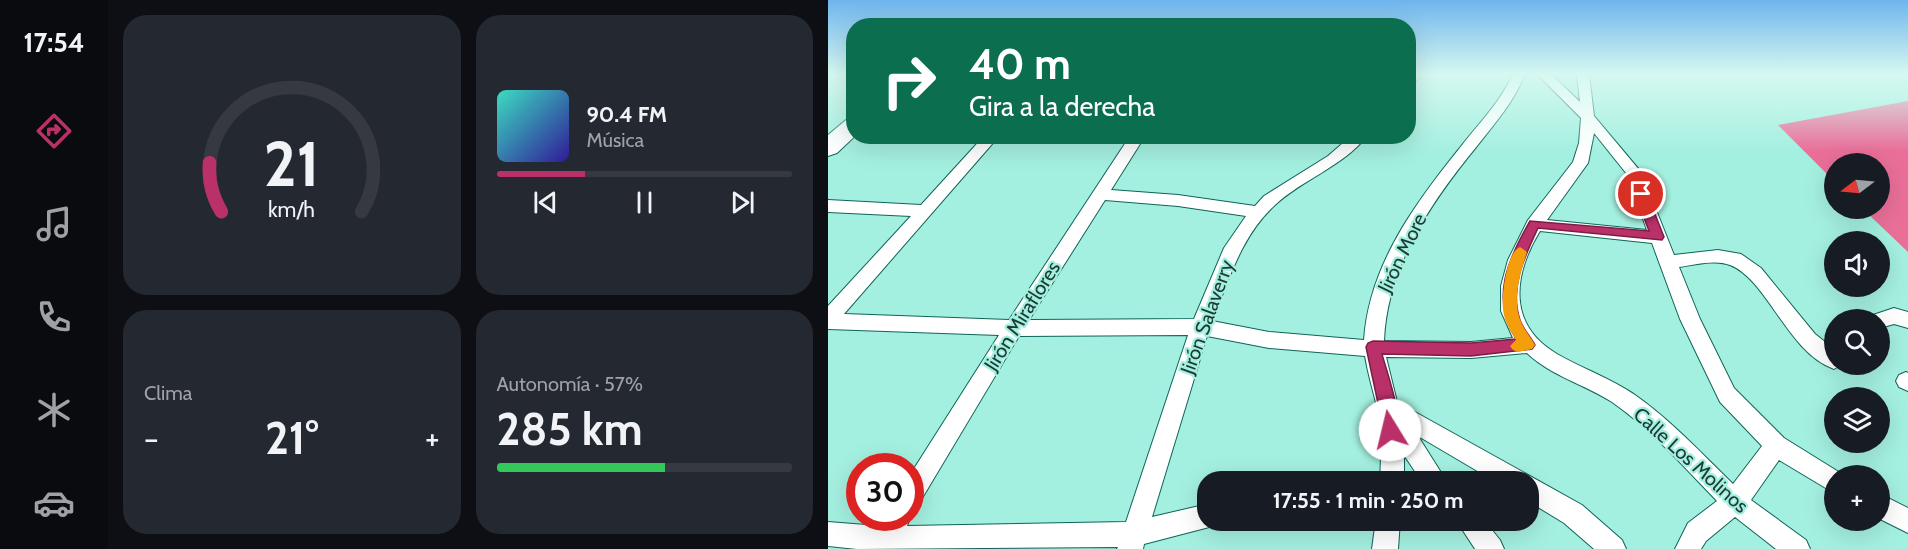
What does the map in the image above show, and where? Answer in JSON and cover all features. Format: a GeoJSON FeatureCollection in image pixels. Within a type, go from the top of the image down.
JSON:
{"type":"FeatureCollection","features":[{"type":"Feature","properties":{"kind":"highway"},"geometry":{"type":"LineString","coordinates":[[828,132],[846,117]]}},
{"type":"Feature","properties":{"kind":"highway"},"geometry":{"type":"LineString","coordinates":[[828,148],[846,132]]}},
{"type":"Feature","properties":{"kind":"street","name":"Jirón More"},"geometry":{"type":"LineString","coordinates":[[1429,471],[1388,407],[1373,347],[1373,325],[1377,305],[1404,240],[1420,212],[1506,100]]}},
{"type":"Feature","properties":{"kind":"street"},"geometry":{"type":"LineString","coordinates":[[1570,100],[1606,137],[1633,172],[1690,319],[1727,395],[1746,417],[1776,445],[1824,476]]}},
{"type":"Feature","properties":{"kind":"street","name":"Calle Los Molinos"},"geometry":{"type":"LineString","coordinates":[[1587,100],[1585,153],[1534,224],[1517,258],[1511,279],[1510,299],[1514,325],[1527,345],[1548,359],[1600,384],[1659,426],[1735,502],[1797,549]]}},
{"type":"Feature","properties":{"kind":"street"},"geometry":{"type":"LineString","coordinates":[[828,320],[985,144]]}},
{"type":"Feature","properties":{"kind":"street","name":"Jirón Miraflores"},"geometry":{"type":"LineString","coordinates":[[924,474],[1014,328],[1133,144]]}},
{"type":"Feature","properties":{"kind":"street","name":"Jirón Salaverry"},"geometry":{"type":"LineString","coordinates":[[1132,542],[1200,327],[1233,248],[1257,212],[1351,144]]}},
{"type":"Feature","properties":{"kind":"street"},"geometry":{"type":"LineString","coordinates":[[1099,195],[1154,196],[1206,202],[1257,212]]}},
{"type":"Feature","properties":{"kind":"street"},"geometry":{"type":"LineString","coordinates":[[828,206],[923,211]]}},
{"type":"Feature","properties":{"kind":"street"},"geometry":{"type":"LineString","coordinates":[[1534,224],[1657,237]]}},
{"type":"Feature","properties":{"kind":"street"},"geometry":{"type":"LineString","coordinates":[[1667,262],[1719,256],[1735,259],[1755,273],[1808,340],[1824,352]]}},
{"type":"Feature","properties":{"kind":"street"},"geometry":{"type":"LineString","coordinates":[[1890,317],[1908,320]]}},
{"type":"Feature","properties":{"kind":"street"},"geometry":{"type":"LineString","coordinates":[[828,320],[1014,328],[1200,327],[1269,340],[1320,346],[1471,350],[1527,345]]}},
{"type":"Feature","properties":{"kind":"street"},"geometry":{"type":"LineString","coordinates":[[1388,407],[1392,471]]}},
{"type":"Feature","properties":{"kind":"street"},"geometry":{"type":"LineString","coordinates":[[1388,407],[1501,471]]}},
{"type":"Feature","properties":{"kind":"street"},"geometry":{"type":"LineString","coordinates":[[1689,549],[1697,532],[1735,502],[1776,445]]}},
{"type":"Feature","properties":{"kind":"street"},"geometry":{"type":"LineString","coordinates":[[1539,494],[1573,514],[1613,549]]}},
{"type":"Feature","properties":{"kind":"street"},"geometry":{"type":"LineString","coordinates":[[1890,511],[1908,521]]}},
{"type":"Feature","properties":{"kind":"street"},"geometry":{"type":"LineString","coordinates":[[828,534],[882,544],[1132,542],[1197,520]]}},
{"type":"Feature","properties":{"kind":"street"},"geometry":{"type":"LineString","coordinates":[[882,544],[890,531]]}},
{"type":"Feature","properties":{"kind":"street"},"geometry":{"type":"LineString","coordinates":[[1385,549],[1387,531]]}},
{"type":"Feature","properties":{"kind":"street"},"geometry":{"type":"LineString","coordinates":[[1477,531],[1491,549]]}},
{"type":"Feature","properties":{"kind":"shaded area"},"geometry":{"type":"Polygon","coordinates":[[[1908,101],[1908,252],[1890,235],[1890,231],[1886,231],[1873,219],[1890,219],[1890,153],[1824,153],[1824,171],[1778,125],[1908,101]]]}},
{"type":"Feature","properties":{"kind":"slow traffic"},"geometry":{"type":"LineString","coordinates":[[1518,346],[1527,345],[1514,325],[1510,309],[1511,279],[1520,252]]}},
{"type":"Feature","properties":{"kind":"route"},"geometry":{"type":"LineString","coordinates":[[1390,430],[1388,407],[1373,347],[1408,350],[1471,350],[1527,345],[1514,325],[1510,309],[1510,294],[1511,279],[1517,258],[1534,224],[1657,237],[1641,194]]}}]}
